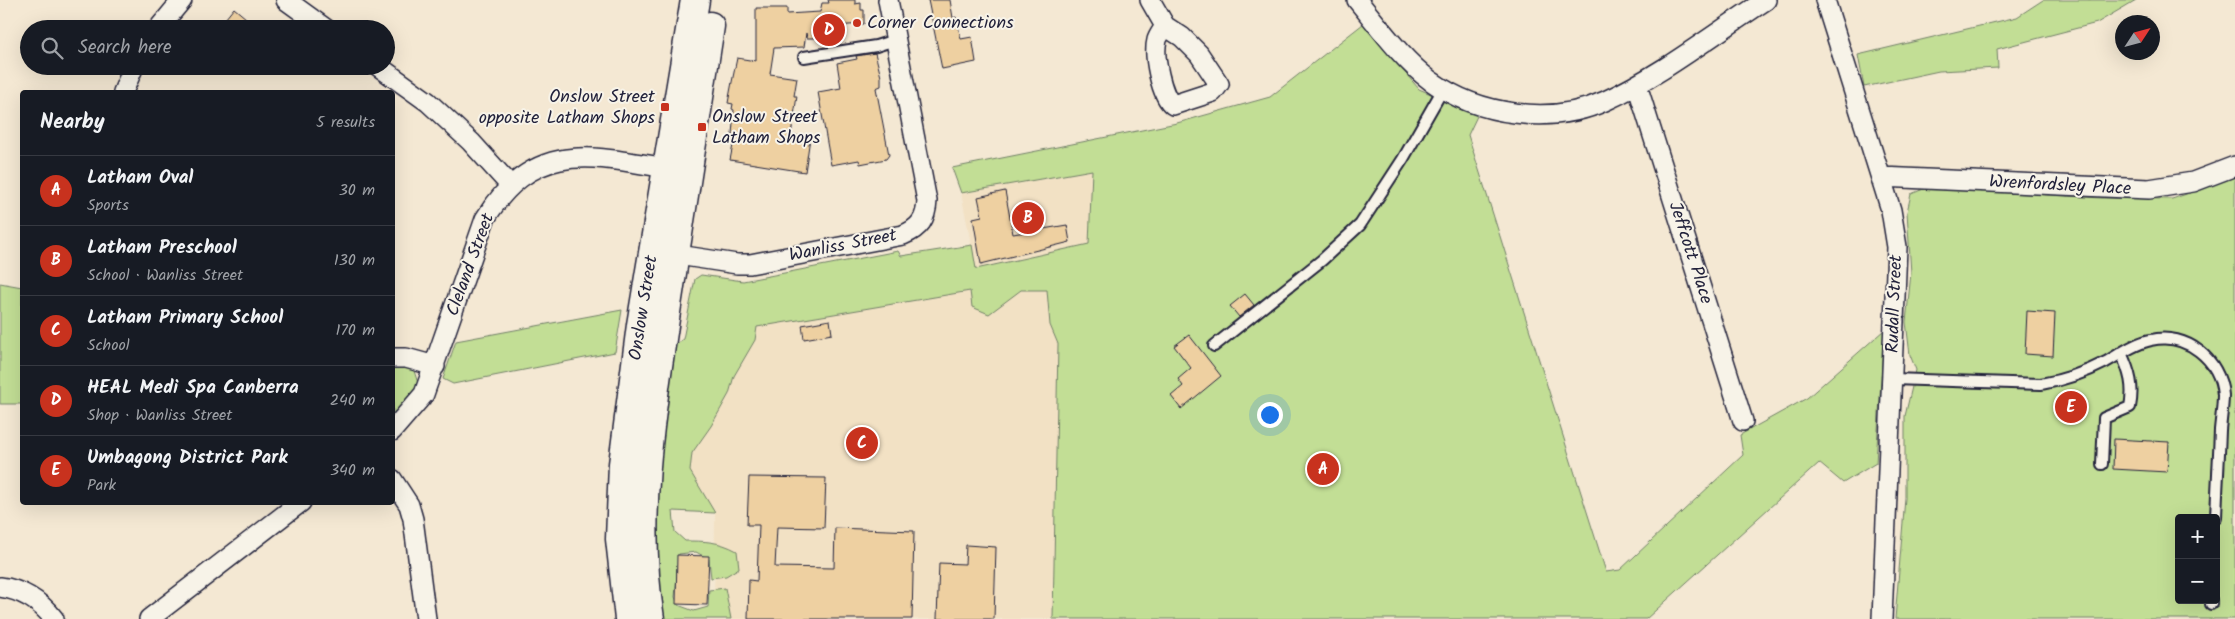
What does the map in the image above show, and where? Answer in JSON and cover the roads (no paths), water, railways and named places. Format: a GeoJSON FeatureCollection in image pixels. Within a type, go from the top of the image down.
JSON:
{"type":"FeatureCollection","features":[{"type":"Feature","properties":{"kind":"street"},"geometry":{"type":"LineString","coordinates":[[165,20],[182,0]]}},
{"type":"Feature","properties":{"kind":"street"},"geometry":{"type":"LineString","coordinates":[[286,0],[314,20]]}},
{"type":"Feature","properties":{"kind":"street","name":"Onslow Street"},"geometry":{"type":"LineString","coordinates":[[693,74],[695,0]]}},
{"type":"Feature","properties":{"kind":"street","name":"Onslow Street"},"geometry":{"type":"LineString","coordinates":[[630,619],[631,539],[646,466],[664,252],[693,74],[714,0]]}},
{"type":"Feature","properties":{"kind":"street","name":"Wanliss Street"},"geometry":{"type":"LineString","coordinates":[[664,252],[737,264],[750,264],[903,235],[917,228],[925,218],[927,201],[888,0]]}},
{"type":"Feature","properties":{"kind":"street"},"geometry":{"type":"LineString","coordinates":[[1150,0],[1165,26]]}},
{"type":"Feature","properties":{"kind":"street"},"geometry":{"type":"LineString","coordinates":[[1357,0],[1408,60],[1443,89],[1495,110],[1531,115],[1568,112],[1604,102],[1637,85],[1766,0]]}},
{"type":"Feature","properties":{"kind":"street","name":"Rudall Street"},"geometry":{"type":"LineString","coordinates":[[1825,0],[1890,210],[1897,247],[1882,619]]}},
{"type":"Feature","properties":{"kind":"street"},"geometry":{"type":"LineString","coordinates":[[124,90],[130,75]]}},
{"type":"Feature","properties":{"kind":"street"},"geometry":{"type":"LineString","coordinates":[[390,75],[428,102],[471,142],[510,185]]}},
{"type":"Feature","properties":{"kind":"street","name":"Jeffcott Place"},"geometry":{"type":"LineString","coordinates":[[1637,85],[1744,421]]}},
{"type":"Feature","properties":{"kind":"street","name":"Cleland Street"},"geometry":{"type":"LineString","coordinates":[[395,428],[411,413],[424,394],[436,366],[485,219],[496,201],[510,185],[534,168],[572,157],[600,158],[678,169]]}},
{"type":"Feature","properties":{"kind":"street","name":"Wrenfordsley Place"},"geometry":{"type":"LineString","coordinates":[[1880,177],[2149,189],[2193,182],[2235,166]]}},
{"type":"Feature","properties":{"kind":"street"},"geometry":{"type":"LineString","coordinates":[[395,358],[406,358],[436,366]]}},
{"type":"Feature","properties":{"kind":"street"},"geometry":{"type":"LineString","coordinates":[[395,483],[410,505],[426,619]]}},
{"type":"Feature","properties":{"kind":"street"},"geometry":{"type":"LineString","coordinates":[[149,619],[297,505]]}},
{"type":"Feature","properties":{"kind":"street","name":"Onslow Street"},"geometry":{"type":"LineString","coordinates":[[631,539],[650,619]]}},
{"type":"Feature","properties":{"kind":"street"},"geometry":{"type":"LineString","coordinates":[[0,587],[26,594],[40,603],[54,619]]}},
{"type":"Feature","properties":{"kind":"lane"},"geometry":{"type":"LineString","coordinates":[[804,57],[876,46],[896,40]]}},
{"type":"Feature","properties":{"kind":"lane"},"geometry":{"type":"LineString","coordinates":[[1214,346],[1322,260],[1360,225],[1403,159],[1443,89]]}},
{"type":"Feature","properties":{"kind":"lane"},"geometry":{"type":"LineString","coordinates":[[1893,378],[2041,384],[2070,377],[2150,340],[2166,338],[2180,340],[2194,347],[2207,357],[2218,375],[2223,395],[2216,514]]}},
{"type":"Feature","properties":{"kind":"lane"},"geometry":{"type":"LineString","coordinates":[[2102,464],[2104,418],[2130,407],[2133,390],[2129,369],[2121,353]]}},
{"type":"Feature","properties":{"kind":"place","name":"Corner Connections"},"geometry":{"type":"Point","coordinates":[857,23]}},
{"type":"Feature","properties":{"kind":"place","name":"HEAL Medi Spa Canberra"},"geometry":{"type":"Point","coordinates":[829,30]}},
{"type":"Feature","properties":{"kind":"place","name":"Onslow Street opposite Latham Shops"},"geometry":{"type":"Point","coordinates":[665,107]}},
{"type":"Feature","properties":{"kind":"place","name":"Onslow Street Latham Shops"},"geometry":{"type":"Point","coordinates":[702,127]}},
{"type":"Feature","properties":{"kind":"place","name":"Latham Preschool"},"geometry":{"type":"Point","coordinates":[1028,218]}},
{"type":"Feature","properties":{"kind":"place","name":"Umbagong District Park"},"geometry":{"type":"Point","coordinates":[2071,407]}},
{"type":"Feature","properties":{"kind":"place","name":"Latham Primary School"},"geometry":{"type":"Point","coordinates":[862,443]}},
{"type":"Feature","properties":{"kind":"place","name":"Latham Oval"},"geometry":{"type":"Point","coordinates":[1323,469]}}]}
